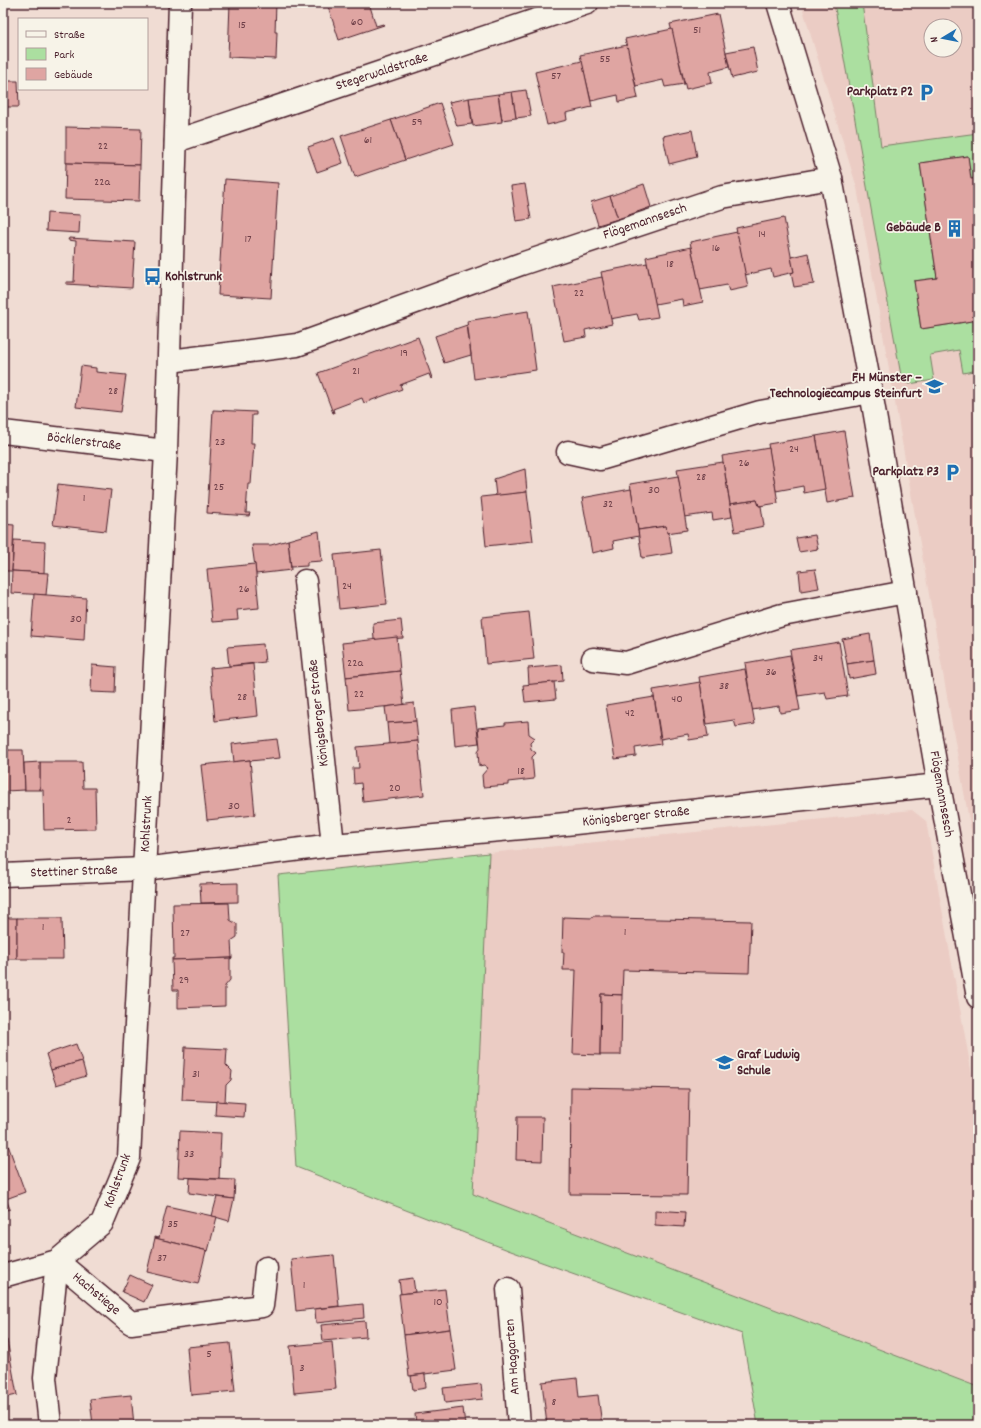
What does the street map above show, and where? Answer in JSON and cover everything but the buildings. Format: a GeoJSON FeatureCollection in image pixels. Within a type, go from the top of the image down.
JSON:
{"type":"FeatureCollection","features":[{"type":"Feature","properties":{"kind":"street","name":"Kohlstrunk"},"geometry":{"type":"LineString","coordinates":[[57,1261],[102,1223],[129,1158],[170,361],[180,3]]}},
{"type":"Feature","properties":{"kind":"street","name":"Stegerwaldstraße"},"geometry":{"type":"LineString","coordinates":[[176,140],[587,3]]}},
{"type":"Feature","properties":{"kind":"street","name":"Flögemannsesch"},"geometry":{"type":"LineString","coordinates":[[778,3],[831,178],[871,392],[939,785],[978,997]]}},
{"type":"Feature","properties":{"kind":"street","name":"Flögemannsesch"},"geometry":{"type":"LineString","coordinates":[[170,361],[297,345],[464,286],[521,264],[722,196],[831,178]]}},
{"type":"Feature","properties":{"kind":"street"},"geometry":{"type":"LineString","coordinates":[[568,452],[600,459],[760,412],[871,392]]}},
{"type":"Feature","properties":{"kind":"street","name":"Böcklerstraße"},"geometry":{"type":"LineString","coordinates":[[3,432],[166,451]]}},
{"type":"Feature","properties":{"kind":"street","name":"Königsberger Straße"},"geometry":{"type":"LineString","coordinates":[[305,581],[333,845]]}},
{"type":"Feature","properties":{"kind":"street"},"geometry":{"type":"LineString","coordinates":[[593,659],[626,663],[782,615],[906,592]]}},
{"type":"Feature","properties":{"kind":"street","name":"Königsberger Straße"},"geometry":{"type":"LineString","coordinates":[[144,869],[333,845],[549,825],[939,785]]}},
{"type":"Feature","properties":{"kind":"street","name":"Stettiner Straße"},"geometry":{"type":"LineString","coordinates":[[3,874],[144,869]]}},
{"type":"Feature","properties":{"kind":"street"},"geometry":{"type":"LineString","coordinates":[[3,1276],[57,1261]]}},
{"type":"Feature","properties":{"kind":"street","name":"Hachstiege"},"geometry":{"type":"LineString","coordinates":[[57,1261],[131,1323],[262,1306],[266,1268]]}},
{"type":"Feature","properties":{"kind":"street","name":"Hachstiege"},"geometry":{"type":"LineString","coordinates":[[50,1425],[46,1378],[57,1261]]}},
{"type":"Feature","properties":{"kind":"street","name":"Am Haggarten"},"geometry":{"type":"LineString","coordinates":[[508,1289],[519,1425]]}},
{"type":"Feature","properties":{"kind":"shaded area","name":"FH Münster – Technologiecampus Steinfurt"},"geometry":{"type":"Polygon","coordinates":[[[801,3],[978,3],[978,871],[857,188],[801,3]]]}},
{"type":"Feature","properties":{"kind":"shaded area","name":"Graf Ludwig Schule"},"geometry":{"type":"Polygon","coordinates":[[[912,810],[926,821],[978,1108],[978,1387],[472,1194],[489,853],[912,810]]]}},
{"type":"Feature","properties":{"kind":"green space"},"geometry":{"type":"Polygon","coordinates":[[[834,3],[862,3],[881,146],[978,133],[978,178],[971,179],[968,156],[920,163],[937,278],[914,281],[921,329],[978,320],[978,370],[963,373],[959,350],[930,355],[934,380],[909,384],[902,381],[834,3]]]}},
{"type":"Feature","properties":{"kind":"green space"},"geometry":{"type":"Polygon","coordinates":[[[489,853],[473,1194],[978,1387],[978,1425],[758,1425],[742,1334],[508,1250],[296,1167],[278,875],[489,853]]]}},
{"type":"Feature","properties":{"kind":"place","name":"Parkplatz P2"},"geometry":{"type":"Point","coordinates":[926,92]}},
{"type":"Feature","properties":{"kind":"place","name":"Gebäude B"},"geometry":{"type":"Point","coordinates":[954,228]}},
{"type":"Feature","properties":{"kind":"place","name":"Kohlstrunk"},"geometry":{"type":"Point","coordinates":[152,277]}},
{"type":"Feature","properties":{"kind":"place","name":"FH Münster – Technologiecampus Steinfurt"},"geometry":{"type":"Point","coordinates":[935,386]}},
{"type":"Feature","properties":{"kind":"place","name":"Parkplatz P3"},"geometry":{"type":"Point","coordinates":[952,472]}},
{"type":"Feature","properties":{"kind":"place","name":"Graf Ludwig Schule"},"geometry":{"type":"Point","coordinates":[724,1063]}}]}
